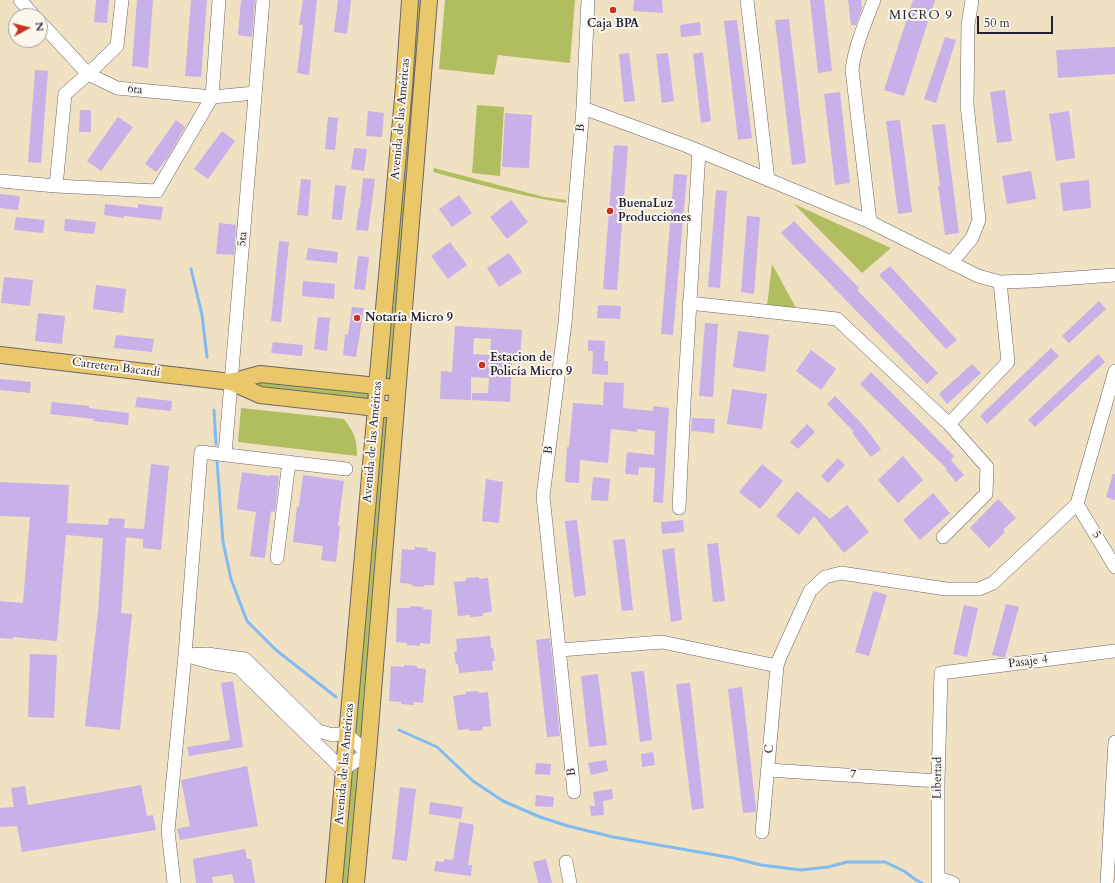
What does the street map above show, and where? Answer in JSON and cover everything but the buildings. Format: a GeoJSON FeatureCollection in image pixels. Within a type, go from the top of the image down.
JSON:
{"type":"FeatureCollection","features":[{"type":"Feature","properties":{"kind":"main road","name":"Avenida de las Américas"},"geometry":{"type":"LineString","coordinates":[[334,883],[404,87],[410,0]]}},
{"type":"Feature","properties":{"kind":"main road","name":"Avenida de las Américas"},"geometry":{"type":"LineString","coordinates":[[356,883],[368,754],[429,0]]}},
{"type":"Feature","properties":{"kind":"main road","name":"Carretera Bacardí"},"geometry":{"type":"LineString","coordinates":[[0,355],[231,382],[260,395],[395,410]]}},
{"type":"Feature","properties":{"kind":"main road","name":"Carretera Bacardí"},"geometry":{"type":"LineString","coordinates":[[231,382],[260,374],[397,388]]}},
{"type":"Feature","properties":{"kind":"street"},"geometry":{"type":"LineString","coordinates":[[20,0],[27,8]]}},
{"type":"Feature","properties":{"kind":"street"},"geometry":{"type":"LineString","coordinates":[[56,186],[65,94],[117,46],[122,0]]}},
{"type":"Feature","properties":{"kind":"street"},"geometry":{"type":"LineString","coordinates":[[0,181],[56,186],[157,190],[212,97],[219,0]]}},
{"type":"Feature","properties":{"kind":"street","name":"5ta"},"geometry":{"type":"LineString","coordinates":[[225,454],[263,0]]}},
{"type":"Feature","properties":{"kind":"street","name":"B"},"geometry":{"type":"LineString","coordinates":[[574,792],[543,488],[565,324],[583,108],[588,0]]}},
{"type":"Feature","properties":{"kind":"street"},"geometry":{"type":"LineString","coordinates":[[747,0],[768,180]]}},
{"type":"Feature","properties":{"kind":"street"},"geometry":{"type":"LineString","coordinates":[[870,222],[852,70],[854,57],[874,0]]}},
{"type":"Feature","properties":{"kind":"street"},"geometry":{"type":"LineString","coordinates":[[951,263],[972,238],[979,220],[967,104],[968,25],[972,0]]}},
{"type":"Feature","properties":{"kind":"street","name":"6ta"},"geometry":{"type":"LineString","coordinates":[[48,31],[88,74],[117,88],[212,97],[256,93]]}},
{"type":"Feature","properties":{"kind":"street"},"geometry":{"type":"LineString","coordinates":[[583,108],[698,151],[870,222],[978,276],[1000,282],[1115,275]]}},
{"type":"Feature","properties":{"kind":"street"},"geometry":{"type":"LineString","coordinates":[[679,508],[698,151]]}},
{"type":"Feature","properties":{"kind":"street"},"geometry":{"type":"LineString","coordinates":[[949,424],[1008,362],[1000,282]]}},
{"type":"Feature","properties":{"kind":"street"},"geometry":{"type":"LineString","coordinates":[[689,303],[837,318],[949,424],[987,467],[986,494],[943,536]]}},
{"type":"Feature","properties":{"kind":"street"},"geometry":{"type":"LineString","coordinates":[[1078,504],[1115,371]]}},
{"type":"Feature","properties":{"kind":"street"},"geometry":{"type":"LineString","coordinates":[[174,883],[168,831],[185,654],[201,452],[346,468]]}},
{"type":"Feature","properties":{"kind":"street"},"geometry":{"type":"LineString","coordinates":[[277,558],[289,462]]}},
{"type":"Feature","properties":{"kind":"street","name":"5"},"geometry":{"type":"LineString","coordinates":[[1078,504],[1115,567]]}},
{"type":"Feature","properties":{"kind":"street","name":"C"},"geometry":{"type":"LineString","coordinates":[[762,832],[777,666],[810,591],[824,577],[841,573],[946,589],[979,589],[993,583],[1078,504]]}},
{"type":"Feature","properties":{"kind":"street"},"geometry":{"type":"LineString","coordinates":[[560,650],[662,642],[777,666]]}},
{"type":"Feature","properties":{"kind":"street","name":"Pasaje 4"},"geometry":{"type":"LineString","coordinates":[[941,673],[1115,652]]}},
{"type":"Feature","properties":{"kind":"street"},"geometry":{"type":"LineString","coordinates":[[185,654],[207,654],[245,659],[318,731],[333,735],[348,734],[368,754],[345,767],[338,765],[238,667],[214,663],[185,654]]}},
{"type":"Feature","properties":{"kind":"street","name":"Libertad"},"geometry":{"type":"LineString","coordinates":[[938,881],[938,781],[941,673]]}},
{"type":"Feature","properties":{"kind":"street"},"geometry":{"type":"LineString","coordinates":[[1107,883],[1115,742]]}},
{"type":"Feature","properties":{"kind":"street","name":"7"},"geometry":{"type":"LineString","coordinates":[[768,770],[938,781]]}},
{"type":"Feature","properties":{"kind":"street"},"geometry":{"type":"LineString","coordinates":[[566,862],[570,883]]}},
{"type":"Feature","properties":{"kind":"street"},"geometry":{"type":"LineString","coordinates":[[938,881],[953,883]]}},
{"type":"Feature","properties":{"kind":"green space"},"geometry":{"type":"Polygon","coordinates":[[[416,0],[423,0],[391,380],[384,379],[416,0]]]}},
{"type":"Feature","properties":{"kind":"green space"},"geometry":{"type":"Polygon","coordinates":[[[445,0],[575,0],[570,63],[498,55],[494,75],[439,69],[445,0]]]}},
{"type":"Feature","properties":{"kind":"green space"},"geometry":{"type":"Polygon","coordinates":[[[477,105],[504,107],[500,176],[472,173],[477,105]]]}},
{"type":"Feature","properties":{"kind":"green space"},"geometry":{"type":"Polygon","coordinates":[[[434,168],[544,197],[566,200],[566,203],[466,181],[433,172],[434,168]]]}},
{"type":"Feature","properties":{"kind":"green space"},"geometry":{"type":"Polygon","coordinates":[[[794,204],[891,248],[862,273],[794,204]]]}},
{"type":"Feature","properties":{"kind":"green space"},"geometry":{"type":"Polygon","coordinates":[[[772,264],[796,308],[767,306],[772,264]]]}},
{"type":"Feature","properties":{"kind":"green space"},"geometry":{"type":"Polygon","coordinates":[[[262,381],[370,392],[370,400],[262,388],[251,384],[262,381]]]}},
{"type":"Feature","properties":{"kind":"green space"},"geometry":{"type":"Polygon","coordinates":[[[241,408],[344,419],[354,436],[357,456],[238,442],[241,408]]]}},
{"type":"Feature","properties":{"kind":"green space"},"geometry":{"type":"Polygon","coordinates":[[[382,415],[389,415],[363,742],[354,734],[382,415]]]}},
{"type":"Feature","properties":{"kind":"green space"},"geometry":{"type":"Polygon","coordinates":[[[361,764],[350,883],[340,883],[351,770],[361,764]]]}},
{"type":"Feature","properties":{"kind":"waterway"},"geometry":{"type":"LineString","coordinates":[[191,269],[202,315],[207,357]]}},
{"type":"Feature","properties":{"kind":"waterway"},"geometry":{"type":"LineString","coordinates":[[214,410],[216,444]]}},
{"type":"Feature","properties":{"kind":"waterway"},"geometry":{"type":"LineString","coordinates":[[217,461],[223,542],[231,579],[247,621],[276,650],[336,697]]}},
{"type":"Feature","properties":{"kind":"waterway"},"geometry":{"type":"LineString","coordinates":[[399,730],[437,747],[473,781],[503,801],[540,817],[568,826],[613,837],[733,858],[761,865],[801,870],[828,867],[847,862],[885,862],[904,871],[922,883]]}},
{"type":"Feature","properties":{"kind":"place","name":"Caja BPA"},"geometry":{"type":"Point","coordinates":[613,10]}},
{"type":"Feature","properties":{"kind":"place","name":"BuenaLuz Producciones"},"geometry":{"type":"Point","coordinates":[610,211]}},
{"type":"Feature","properties":{"kind":"place","name":"Notaría Micro 9"},"geometry":{"type":"Point","coordinates":[357,318]}},
{"type":"Feature","properties":{"kind":"place","name":"Estacion de Policía Micro 9"},"geometry":{"type":"Point","coordinates":[482,365]}},
{"type":"Feature","properties":{"kind":"district","name":"MICRO 9"},"geometry":{"type":"Point","coordinates":[921,16]}}]}
